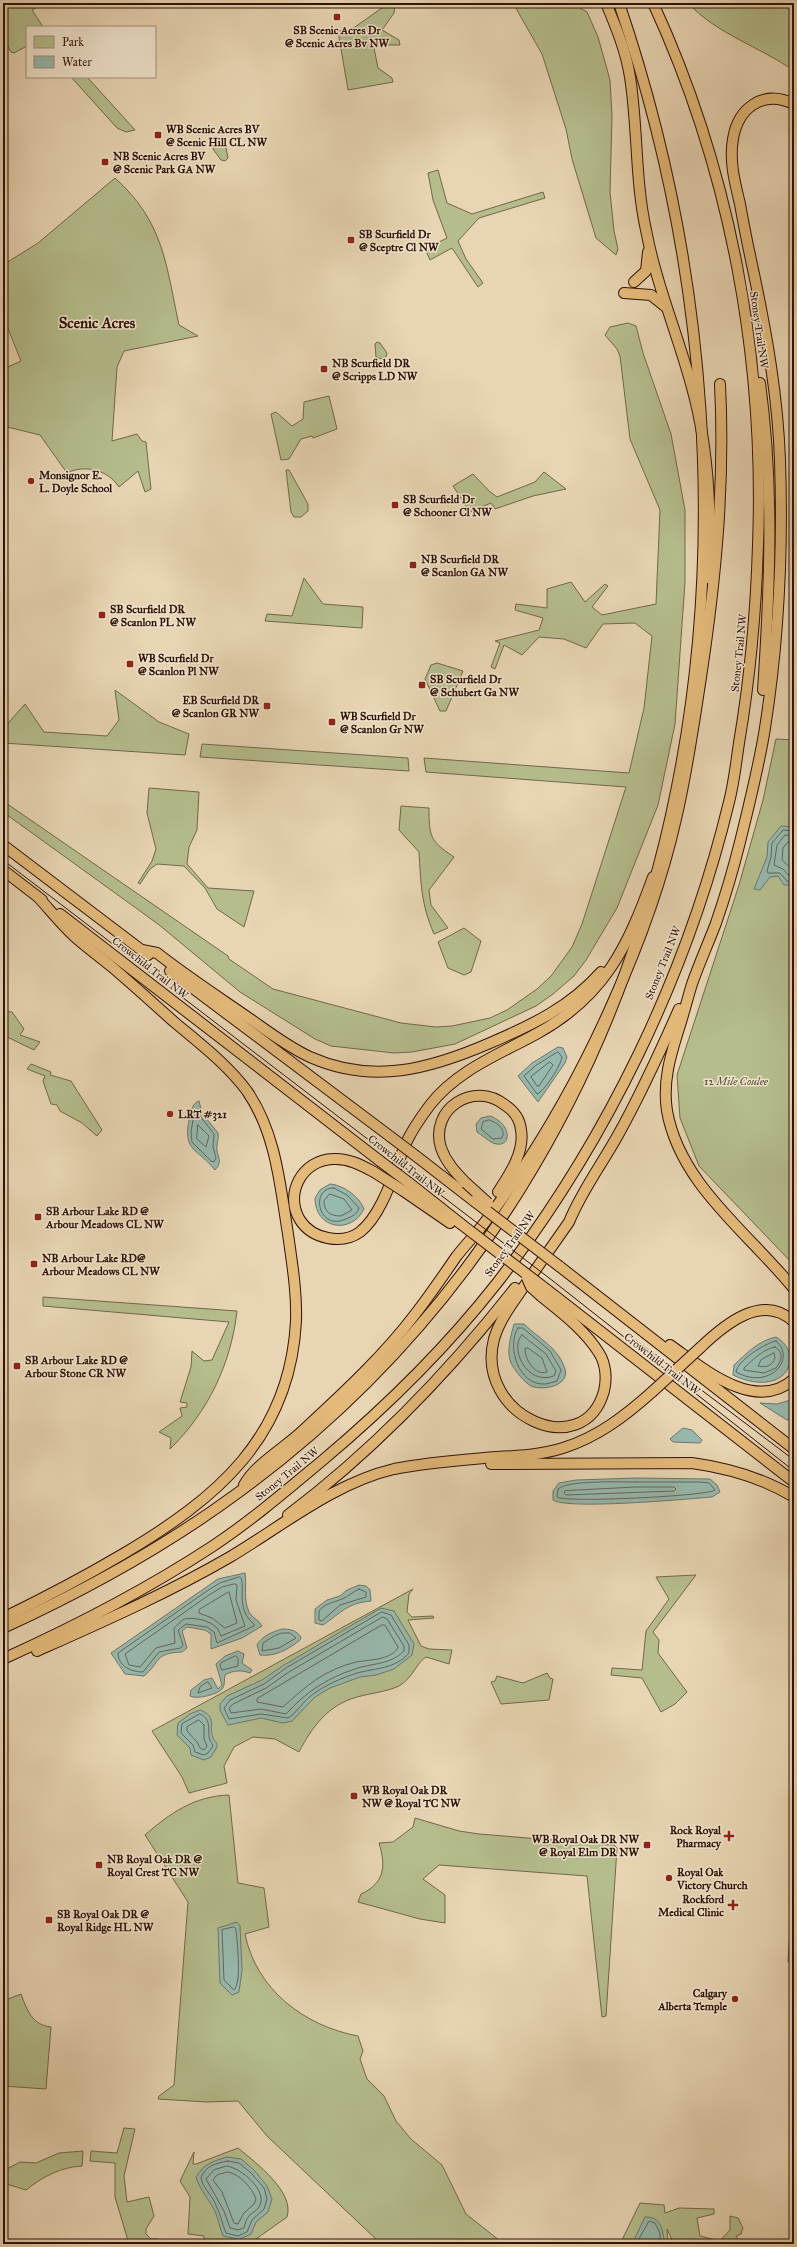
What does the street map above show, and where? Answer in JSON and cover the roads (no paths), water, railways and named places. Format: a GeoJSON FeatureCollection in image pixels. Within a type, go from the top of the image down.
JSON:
{"type":"FeatureCollection","features":[{"type":"Feature","properties":{"kind":"highway"},"geometry":{"type":"LineString","coordinates":[[606,3],[619,36],[630,76],[639,189],[646,232],[648,265],[646,271],[634,282]]}},
{"type":"Feature","properties":{"kind":"highway"},"geometry":{"type":"LineString","coordinates":[[619,3],[649,72]]}},
{"type":"Feature","properties":{"kind":"highway","name":"Stoney Trail NW"},"geometry":{"type":"LineString","coordinates":[[3,1659],[125,1600],[192,1560],[268,1506],[351,1436],[420,1371],[496,1284],[533,1233],[579,1164],[611,1108],[655,1016],[678,963],[696,913],[730,799],[746,700],[757,588],[760,471],[752,370],[742,292],[732,246],[714,169],[696,111],[653,3]]}},
{"type":"Feature","properties":{"kind":"highway"},"geometry":{"type":"LineString","coordinates":[[228,1558],[313,1495],[405,1413],[486,1325],[574,1210],[619,1134],[650,1075],[692,985],[716,923],[733,869],[765,729],[778,620],[782,507],[776,400],[758,291],[732,168],[732,148],[735,130],[747,109],[763,100],[778,98],[794,104]]}},
{"type":"Feature","properties":{"kind":"highway"},"geometry":{"type":"LineString","coordinates":[[646,232],[667,309],[691,384],[706,466],[710,530],[703,666]]}},
{"type":"Feature","properties":{"kind":"highway"},"geometry":{"type":"LineString","coordinates":[[742,292],[751,324],[767,440],[770,546],[769,595],[759,758]]}},
{"type":"Feature","properties":{"kind":"highway"},"geometry":{"type":"LineString","coordinates":[[624,293],[651,295],[667,309]]}},
{"type":"Feature","properties":{"kind":"highway"},"geometry":{"type":"LineString","coordinates":[[459,1253],[490,1215],[532,1151],[560,1104],[613,1002],[644,923],[663,867],[680,797],[703,666],[719,533],[722,434],[720,383],[724,375],[732,458]]}},
{"type":"Feature","properties":{"kind":"highway"},"geometry":{"type":"LineString","coordinates":[[405,1186],[374,1172],[361,1164],[342,1159],[327,1159],[314,1164],[304,1172],[295,1188],[294,1204],[301,1221],[314,1234],[327,1239],[354,1235],[364,1228],[376,1211],[410,1135],[434,1100],[467,1072],[538,1033],[580,1005],[612,968],[640,909],[680,797]]}},
{"type":"Feature","properties":{"kind":"highway","name":"Crowchild Trail NW"},"geometry":{"type":"LineString","coordinates":[[3,845],[416,1156],[617,1310],[794,1449]]}},
{"type":"Feature","properties":{"kind":"highway","name":"Crowchild Trail NW"},"geometry":{"type":"LineString","coordinates":[[3,870],[380,1161],[405,1186],[480,1239],[524,1273],[531,1287],[544,1292],[794,1482]]}},
{"type":"Feature","properties":{"kind":"highway"},"geometry":{"type":"LineString","coordinates":[[3,1618],[96,1570],[141,1543],[194,1508],[227,1479],[262,1433],[278,1401],[290,1364],[296,1322],[294,1270],[277,1164],[270,1137],[247,1092],[221,1063],[110,965],[74,936],[38,897]]}},
{"type":"Feature","properties":{"kind":"highway"},"geometry":{"type":"LineString","coordinates":[[142,950],[157,953],[251,1019],[310,1057],[354,1070],[393,1072],[428,1066],[476,1049],[535,1023],[566,1004],[591,983],[614,956],[640,909]]}},
{"type":"Feature","properties":{"kind":"highway"},"geometry":{"type":"LineString","coordinates":[[692,985],[666,1075],[667,1111],[672,1131],[690,1168],[714,1201],[734,1226],[776,1268],[794,1289]]}},
{"type":"Feature","properties":{"kind":"highway"},"geometry":{"type":"LineString","coordinates":[[239,1492],[248,1476],[287,1445],[344,1393],[383,1353],[418,1311],[459,1253],[508,1176],[521,1142],[522,1130],[518,1118],[512,1110],[500,1101],[488,1096],[470,1096],[459,1100],[445,1113],[440,1125],[439,1136],[443,1152],[451,1167],[466,1183],[510,1222],[515,1232]]}},
{"type":"Feature","properties":{"kind":"highway","name":"Stoney Trail NW"},"geometry":{"type":"LineString","coordinates":[[3,1628],[111,1574],[169,1540],[239,1492],[315,1432],[349,1401],[423,1326],[471,1270],[543,1169]]}},
{"type":"Feature","properties":{"kind":"highway"},"geometry":{"type":"LineString","coordinates":[[544,1292],[590,1341],[600,1354],[605,1368],[605,1387],[597,1407],[582,1420],[568,1426],[538,1424],[512,1408],[497,1383],[492,1360],[492,1348],[506,1313],[569,1222],[574,1210]]}},
{"type":"Feature","properties":{"kind":"highway"},"geometry":{"type":"LineString","coordinates":[[617,1310],[631,1316],[722,1380],[742,1389],[770,1391],[784,1386],[794,1379]]}},
{"type":"Feature","properties":{"kind":"highway"},"geometry":{"type":"LineString","coordinates":[[3,1666],[86,1629],[228,1558],[340,1490],[366,1478],[413,1466],[449,1460],[526,1455],[563,1448],[586,1439],[612,1425],[652,1392],[724,1326],[749,1313],[764,1311],[778,1312],[794,1322]]}},
{"type":"Feature","properties":{"kind":"highway"},"geometry":{"type":"LineString","coordinates":[[413,1466],[597,1462],[692,1463],[721,1468],[755,1478],[794,1498]]}},
{"type":"Feature","properties":{"kind":"water"},"geometry":{"type":"Polygon","coordinates":[[[781,826],[794,827],[794,885],[784,885],[778,876],[770,877],[760,890],[754,889],[767,857],[768,842],[781,826]]]}},
{"type":"Feature","properties":{"kind":"water"},"geometry":{"type":"Polygon","coordinates":[[[558,1047],[563,1048],[567,1057],[565,1063],[538,1102],[518,1076],[532,1063],[558,1047]]]}},
{"type":"Feature","properties":{"kind":"water"},"geometry":{"type":"Polygon","coordinates":[[[199,1101],[202,1113],[218,1133],[217,1150],[219,1164],[215,1170],[189,1143],[188,1128],[191,1111],[194,1105],[199,1101]]]}},
{"type":"Feature","properties":{"kind":"water"},"geometry":{"type":"Polygon","coordinates":[[[490,1116],[498,1120],[506,1130],[507,1136],[504,1143],[493,1143],[477,1132],[476,1124],[481,1118],[490,1116]]]}},
{"type":"Feature","properties":{"kind":"water"},"geometry":{"type":"Polygon","coordinates":[[[330,1184],[340,1186],[350,1192],[362,1204],[364,1209],[351,1223],[335,1225],[327,1222],[321,1216],[317,1208],[315,1198],[320,1190],[330,1184]]]}},
{"type":"Feature","properties":{"kind":"water"},"geometry":{"type":"Polygon","coordinates":[[[514,1324],[524,1324],[548,1344],[558,1355],[565,1369],[565,1375],[560,1383],[554,1386],[542,1388],[531,1386],[517,1373],[511,1363],[509,1354],[514,1324]]]}},
{"type":"Feature","properties":{"kind":"water"},"geometry":{"type":"Polygon","coordinates":[[[776,1337],[782,1341],[786,1347],[790,1359],[787,1371],[782,1376],[775,1380],[759,1382],[748,1381],[733,1375],[734,1365],[748,1352],[758,1344],[776,1337]]]}},
{"type":"Feature","properties":{"kind":"water"},"geometry":{"type":"Polygon","coordinates":[[[794,1399],[794,1418],[787,1420],[760,1403],[777,1404],[794,1399]]]}},
{"type":"Feature","properties":{"kind":"water"},"geometry":{"type":"Polygon","coordinates":[[[683,1428],[692,1430],[702,1440],[700,1443],[673,1442],[670,1439],[683,1428]]]}},
{"type":"Feature","properties":{"kind":"water"},"geometry":{"type":"Polygon","coordinates":[[[636,1478],[710,1479],[717,1485],[720,1492],[712,1497],[629,1503],[580,1504],[563,1503],[553,1500],[553,1491],[559,1483],[576,1480],[636,1478]]]}},
{"type":"Feature","properties":{"kind":"water"},"geometry":{"type":"Polygon","coordinates":[[[245,1573],[247,1607],[250,1614],[262,1626],[242,1638],[211,1649],[211,1634],[205,1630],[187,1627],[182,1631],[187,1648],[182,1652],[162,1656],[144,1676],[125,1674],[111,1653],[218,1579],[245,1573]]]}},
{"type":"Feature","properties":{"kind":"water"},"geometry":{"type":"Polygon","coordinates":[[[359,1585],[366,1586],[370,1590],[371,1601],[350,1606],[323,1625],[315,1623],[315,1609],[327,1600],[340,1596],[347,1590],[359,1585]]]}},
{"type":"Feature","properties":{"kind":"water"},"geometry":{"type":"Polygon","coordinates":[[[381,1608],[394,1611],[414,1644],[412,1655],[394,1669],[376,1675],[360,1677],[330,1688],[315,1697],[292,1721],[283,1723],[261,1718],[228,1725],[220,1710],[220,1704],[227,1696],[262,1680],[284,1665],[381,1608]]]}},
{"type":"Feature","properties":{"kind":"water"},"geometry":{"type":"Polygon","coordinates":[[[282,1629],[295,1631],[301,1637],[300,1640],[282,1652],[271,1655],[260,1655],[257,1645],[259,1642],[268,1635],[282,1629]]]}},
{"type":"Feature","properties":{"kind":"water"},"geometry":{"type":"Polygon","coordinates":[[[238,1651],[244,1654],[242,1663],[252,1670],[250,1673],[244,1671],[231,1672],[225,1675],[224,1685],[221,1690],[202,1697],[190,1696],[191,1690],[204,1680],[212,1678],[218,1689],[222,1685],[216,1664],[225,1656],[238,1651]]]}},
{"type":"Feature","properties":{"kind":"water"},"geometry":{"type":"Polygon","coordinates":[[[200,1710],[206,1713],[211,1719],[212,1734],[217,1745],[211,1757],[204,1760],[191,1755],[190,1748],[177,1735],[178,1723],[190,1714],[200,1710]]]}},
{"type":"Feature","properties":{"kind":"water"},"geometry":{"type":"Polygon","coordinates":[[[237,1922],[240,1926],[242,1970],[239,1992],[232,1995],[220,1983],[218,1928],[237,1922]]]}},
{"type":"Feature","properties":{"kind":"water"},"geometry":{"type":"Polygon","coordinates":[[[227,2157],[241,2159],[254,2170],[267,2186],[272,2199],[268,2212],[256,2222],[251,2234],[240,2239],[247,2244],[225,2244],[237,2239],[223,2236],[214,2209],[200,2187],[196,2177],[202,2169],[209,2164],[227,2157]]]}},
{"type":"Feature","properties":{"kind":"water"},"geometry":{"type":"Polygon","coordinates":[[[645,2217],[655,2219],[661,2226],[665,2244],[632,2244],[645,2217]]]}},
{"type":"Feature","properties":{"kind":"tram line"},"geometry":{"type":"LineString","coordinates":[[3,860],[553,1281],[794,1471]]}},
{"type":"Feature","properties":{"kind":"tram line"},"geometry":{"type":"LineString","coordinates":[[630,1336],[794,1460]]}},
{"type":"Feature","properties":{"kind":"place","name":"SB Scenic Acres Dr @ Scenic Acres Bv NW"},"geometry":{"type":"Point","coordinates":[337,17]}},
{"type":"Feature","properties":{"kind":"place","name":"WB Scenic Acres BV @ Scenic Hill CL NW"},"geometry":{"type":"Point","coordinates":[158,135]}},
{"type":"Feature","properties":{"kind":"place","name":"NB Scenic Acres BV @ Scenic Park GA NW"},"geometry":{"type":"Point","coordinates":[105,162]}},
{"type":"Feature","properties":{"kind":"place","name":"SB Scurfield Dr @ Sceptre Cl NW"},"geometry":{"type":"Point","coordinates":[351,240]}},
{"type":"Feature","properties":{"kind":"place","name":"NB Scurfield DR @ Scripps LD NW"},"geometry":{"type":"Point","coordinates":[324,369]}},
{"type":"Feature","properties":{"kind":"place","name":"Monsignor E. L. Doyle School"},"geometry":{"type":"Point","coordinates":[31,481]}},
{"type":"Feature","properties":{"kind":"place","name":"SB Scurfield Dr @ Schooner Cl NW"},"geometry":{"type":"Point","coordinates":[395,505]}},
{"type":"Feature","properties":{"kind":"place","name":"NB Scurfield DR @ Scanlon GA NW"},"geometry":{"type":"Point","coordinates":[413,565]}},
{"type":"Feature","properties":{"kind":"place","name":"SB Scurfield DR @ Scanlon PL NW"},"geometry":{"type":"Point","coordinates":[102,615]}},
{"type":"Feature","properties":{"kind":"place","name":"WB Scurfield Dr @ Scanlon Pl NW"},"geometry":{"type":"Point","coordinates":[130,664]}},
{"type":"Feature","properties":{"kind":"place","name":"SB Scurfield Dr @ Schubert Ga NW"},"geometry":{"type":"Point","coordinates":[422,685]}},
{"type":"Feature","properties":{"kind":"place","name":"EB Scurfield DR @ Scanlon GR NW"},"geometry":{"type":"Point","coordinates":[267,706]}},
{"type":"Feature","properties":{"kind":"place","name":"WB Scurfield Dr @ Scanlon Gr NW"},"geometry":{"type":"Point","coordinates":[332,722]}},
{"type":"Feature","properties":{"kind":"place","name":"LRT #321"},"geometry":{"type":"Point","coordinates":[170,1114]}},
{"type":"Feature","properties":{"kind":"place","name":"SB Arbour Lake RD @ Arbour Meadows CL NW"},"geometry":{"type":"Point","coordinates":[38,1217]}},
{"type":"Feature","properties":{"kind":"place","name":"NB Arbour Lake RD@ Arbour Meadows CL NW"},"geometry":{"type":"Point","coordinates":[34,1264]}},
{"type":"Feature","properties":{"kind":"place","name":"SB Arbour Lake RD @ Arbour Stone CR NW"},"geometry":{"type":"Point","coordinates":[17,1366]}},
{"type":"Feature","properties":{"kind":"place","name":"WB Royal Oak DR NW @ Royal TC NW"},"geometry":{"type":"Point","coordinates":[354,1796]}},
{"type":"Feature","properties":{"kind":"place","name":"Rock Royal Pharmacy"},"geometry":{"type":"Point","coordinates":[729,1836]}},
{"type":"Feature","properties":{"kind":"place","name":"WB Royal Oak DR NW @ Royal Elm DR NW"},"geometry":{"type":"Point","coordinates":[647,1845]}},
{"type":"Feature","properties":{"kind":"place","name":"NB Royal Oak DR @ Royal Crest TC NW"},"geometry":{"type":"Point","coordinates":[99,1865]}},
{"type":"Feature","properties":{"kind":"place","name":"Royal Oak Victory Church"},"geometry":{"type":"Point","coordinates":[669,1878]}},
{"type":"Feature","properties":{"kind":"place","name":"Rockford Medical Clinic"},"geometry":{"type":"Point","coordinates":[733,1905]}},
{"type":"Feature","properties":{"kind":"place","name":"SB Royal Oak DR @ Royal Ridge HL NW"},"geometry":{"type":"Point","coordinates":[49,1920]}},
{"type":"Feature","properties":{"kind":"place","name":"Calgary Alberta Temple"},"geometry":{"type":"Point","coordinates":[735,1999]}},
{"type":"Feature","properties":{"kind":"district","name":"Scenic Acres"},"geometry":{"type":"Point","coordinates":[97,323]}},
{"type":"Feature","properties":{"kind":"park label","name":"12 Mile Coulee"},"geometry":{"type":"Point","coordinates":[736,1081]}}]}
